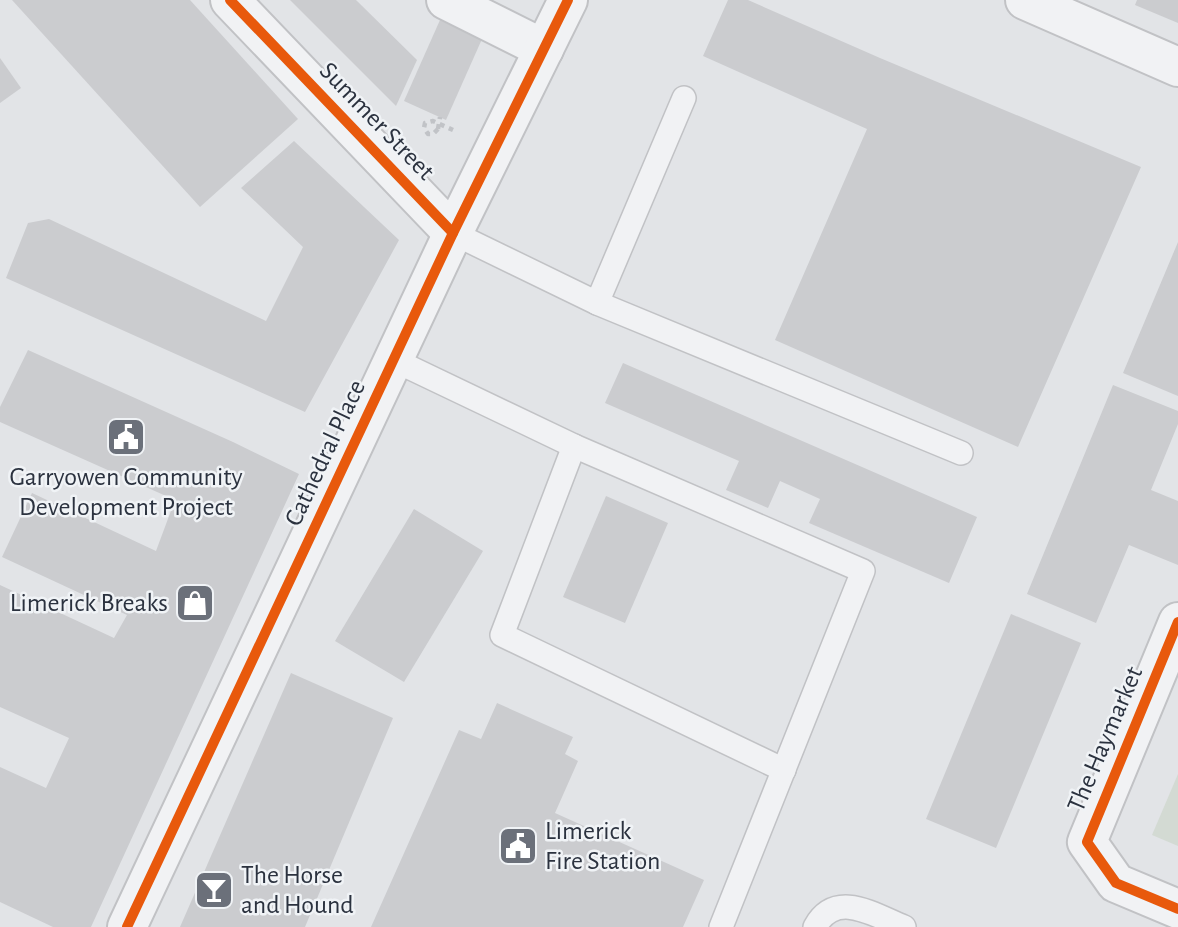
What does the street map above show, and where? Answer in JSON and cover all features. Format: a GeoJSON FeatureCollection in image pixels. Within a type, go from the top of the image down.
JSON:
{"type":"FeatureCollection","features":[{"type":"Feature","properties":{"kind":"street","name":"Summer Street"},"geometry":{"type":"LineString","coordinates":[[230,0],[453,233]]}},
{"type":"Feature","properties":{"kind":"street"},"geometry":{"type":"LineString","coordinates":[[446,0],[544,49]]}},
{"type":"Feature","properties":{"kind":"street","name":"Cathedral Place"},"geometry":{"type":"LineString","coordinates":[[127,927],[453,233],[568,0]]}},
{"type":"Feature","properties":{"kind":"street"},"geometry":{"type":"LineString","coordinates":[[1025,0],[1178,67]]}},
{"type":"Feature","properties":{"kind":"street","name":"The Haymarket"},"geometry":{"type":"LineString","coordinates":[[1178,622],[1087,842],[1116,883],[1178,909]]}},
{"type":"Feature","properties":{"kind":"lane"},"geometry":{"type":"LineString","coordinates":[[597,303],[684,98]]}},
{"type":"Feature","properties":{"kind":"lane"},"geometry":{"type":"LineString","coordinates":[[453,233],[597,303],[961,453]]}},
{"type":"Feature","properties":{"kind":"lane"},"geometry":{"type":"LineString","coordinates":[[394,360],[574,446],[863,571],[721,927]]}},
{"type":"Feature","properties":{"kind":"lane"},"geometry":{"type":"LineString","coordinates":[[574,446],[502,635],[784,770]]}},
{"type":"Feature","properties":{"kind":"lane"},"geometry":{"type":"LineString","coordinates":[[815,927],[820,918],[831,909],[853,905],[904,927]]}},
{"type":"Feature","properties":{"kind":"path"},"geometry":{"type":"LineString","coordinates":[[435,121],[426,121],[424,128],[430,134],[438,130],[440,117]]}},
{"type":"Feature","properties":{"kind":"shaded area"},"geometry":{"type":"Polygon","coordinates":[[[1178,774],[1178,846],[1152,835],[1178,774]]]}},
{"type":"Feature","properties":{"kind":"building"},"geometry":{"type":"Polygon","coordinates":[[[12,0],[190,0],[298,119],[200,207],[12,0]]]}},
{"type":"Feature","properties":{"kind":"building"},"geometry":{"type":"Polygon","coordinates":[[[290,0],[356,0],[417,60],[396,106],[290,0]]]}},
{"type":"Feature","properties":{"kind":"building"},"geometry":{"type":"Polygon","coordinates":[[[728,0],[748,0],[1141,167],[1018,447],[775,340],[867,129],[703,56],[728,0]]]}},
{"type":"Feature","properties":{"kind":"building"},"geometry":{"type":"Polygon","coordinates":[[[1137,0],[1178,0],[1178,23],[1135,5],[1137,0]]]}},
{"type":"Feature","properties":{"kind":"building"},"geometry":{"type":"Polygon","coordinates":[[[444,11],[486,30],[446,120],[404,101],[444,11]]]}},
{"type":"Feature","properties":{"kind":"building"},"geometry":{"type":"Polygon","coordinates":[[[0,58],[21,88],[0,103],[0,58]]]}},
{"type":"Feature","properties":{"kind":"building"},"geometry":{"type":"Polygon","coordinates":[[[294,141],[399,240],[305,412],[6,278],[28,223],[49,219],[266,321],[303,247],[241,188],[294,141]]]}},
{"type":"Feature","properties":{"kind":"building"},"geometry":{"type":"Polygon","coordinates":[[[1178,242],[1178,396],[1123,373],[1178,242]]]}},
{"type":"Feature","properties":{"kind":"building"},"geometry":{"type":"Polygon","coordinates":[[[28,350],[299,474],[91,927],[53,927],[0,902],[0,767],[46,788],[69,738],[0,707],[0,585],[114,638],[127,615],[2,557],[32,493],[156,551],[175,500],[0,422],[0,407],[28,350]]]}},
{"type":"Feature","properties":{"kind":"building"},"geometry":{"type":"Polygon","coordinates":[[[623,363],[977,517],[949,583],[809,523],[820,499],[780,481],[768,508],[726,490],[739,461],[605,403],[623,363]]]}},
{"type":"Feature","properties":{"kind":"building"},"geometry":{"type":"Polygon","coordinates":[[[1113,385],[1178,411],[1178,424],[1151,490],[1178,501],[1178,565],[1129,545],[1096,623],[1027,594],[1113,385]]]}},
{"type":"Feature","properties":{"kind":"building"},"geometry":{"type":"Polygon","coordinates":[[[606,496],[668,523],[625,623],[563,597],[606,496]]]}},
{"type":"Feature","properties":{"kind":"building"},"geometry":{"type":"Polygon","coordinates":[[[414,509],[483,551],[404,682],[335,641],[414,509]]]}},
{"type":"Feature","properties":{"kind":"building"},"geometry":{"type":"Polygon","coordinates":[[[1011,614],[1081,643],[996,848],[926,819],[1011,614]]]}},
{"type":"Feature","properties":{"kind":"building"},"geometry":{"type":"Polygon","coordinates":[[[291,673],[393,718],[305,927],[180,927],[291,673]]]}},
{"type":"Feature","properties":{"kind":"building","name":"Limerick Fire Station"},"geometry":{"type":"Polygon","coordinates":[[[497,703],[573,737],[565,754],[578,761],[555,813],[704,880],[683,927],[371,927],[459,730],[481,739],[497,703]]]}},
{"type":"Feature","properties":{"kind":"cycle path"},"geometry":{"type":"LineString","coordinates":[[230,0],[453,233]]}},
{"type":"Feature","properties":{"kind":"cycle path"},"geometry":{"type":"LineString","coordinates":[[127,927],[453,233],[568,0]]}},
{"type":"Feature","properties":{"kind":"cycle path"},"geometry":{"type":"LineString","coordinates":[[1178,622],[1087,842],[1116,883],[1178,909]]}},
{"type":"Feature","properties":{"kind":"place","name":"Garryowen Community Development Project"},"geometry":{"type":"Point","coordinates":[126,437]}},
{"type":"Feature","properties":{"kind":"place","name":"Limerick Breaks"},"geometry":{"type":"Point","coordinates":[195,603]}},
{"type":"Feature","properties":{"kind":"place","name":"Limerick Fire Station"},"geometry":{"type":"Point","coordinates":[518,846]}},
{"type":"Feature","properties":{"kind":"place","name":"The Horse and Hound"},"geometry":{"type":"Point","coordinates":[214,890]}}]}
